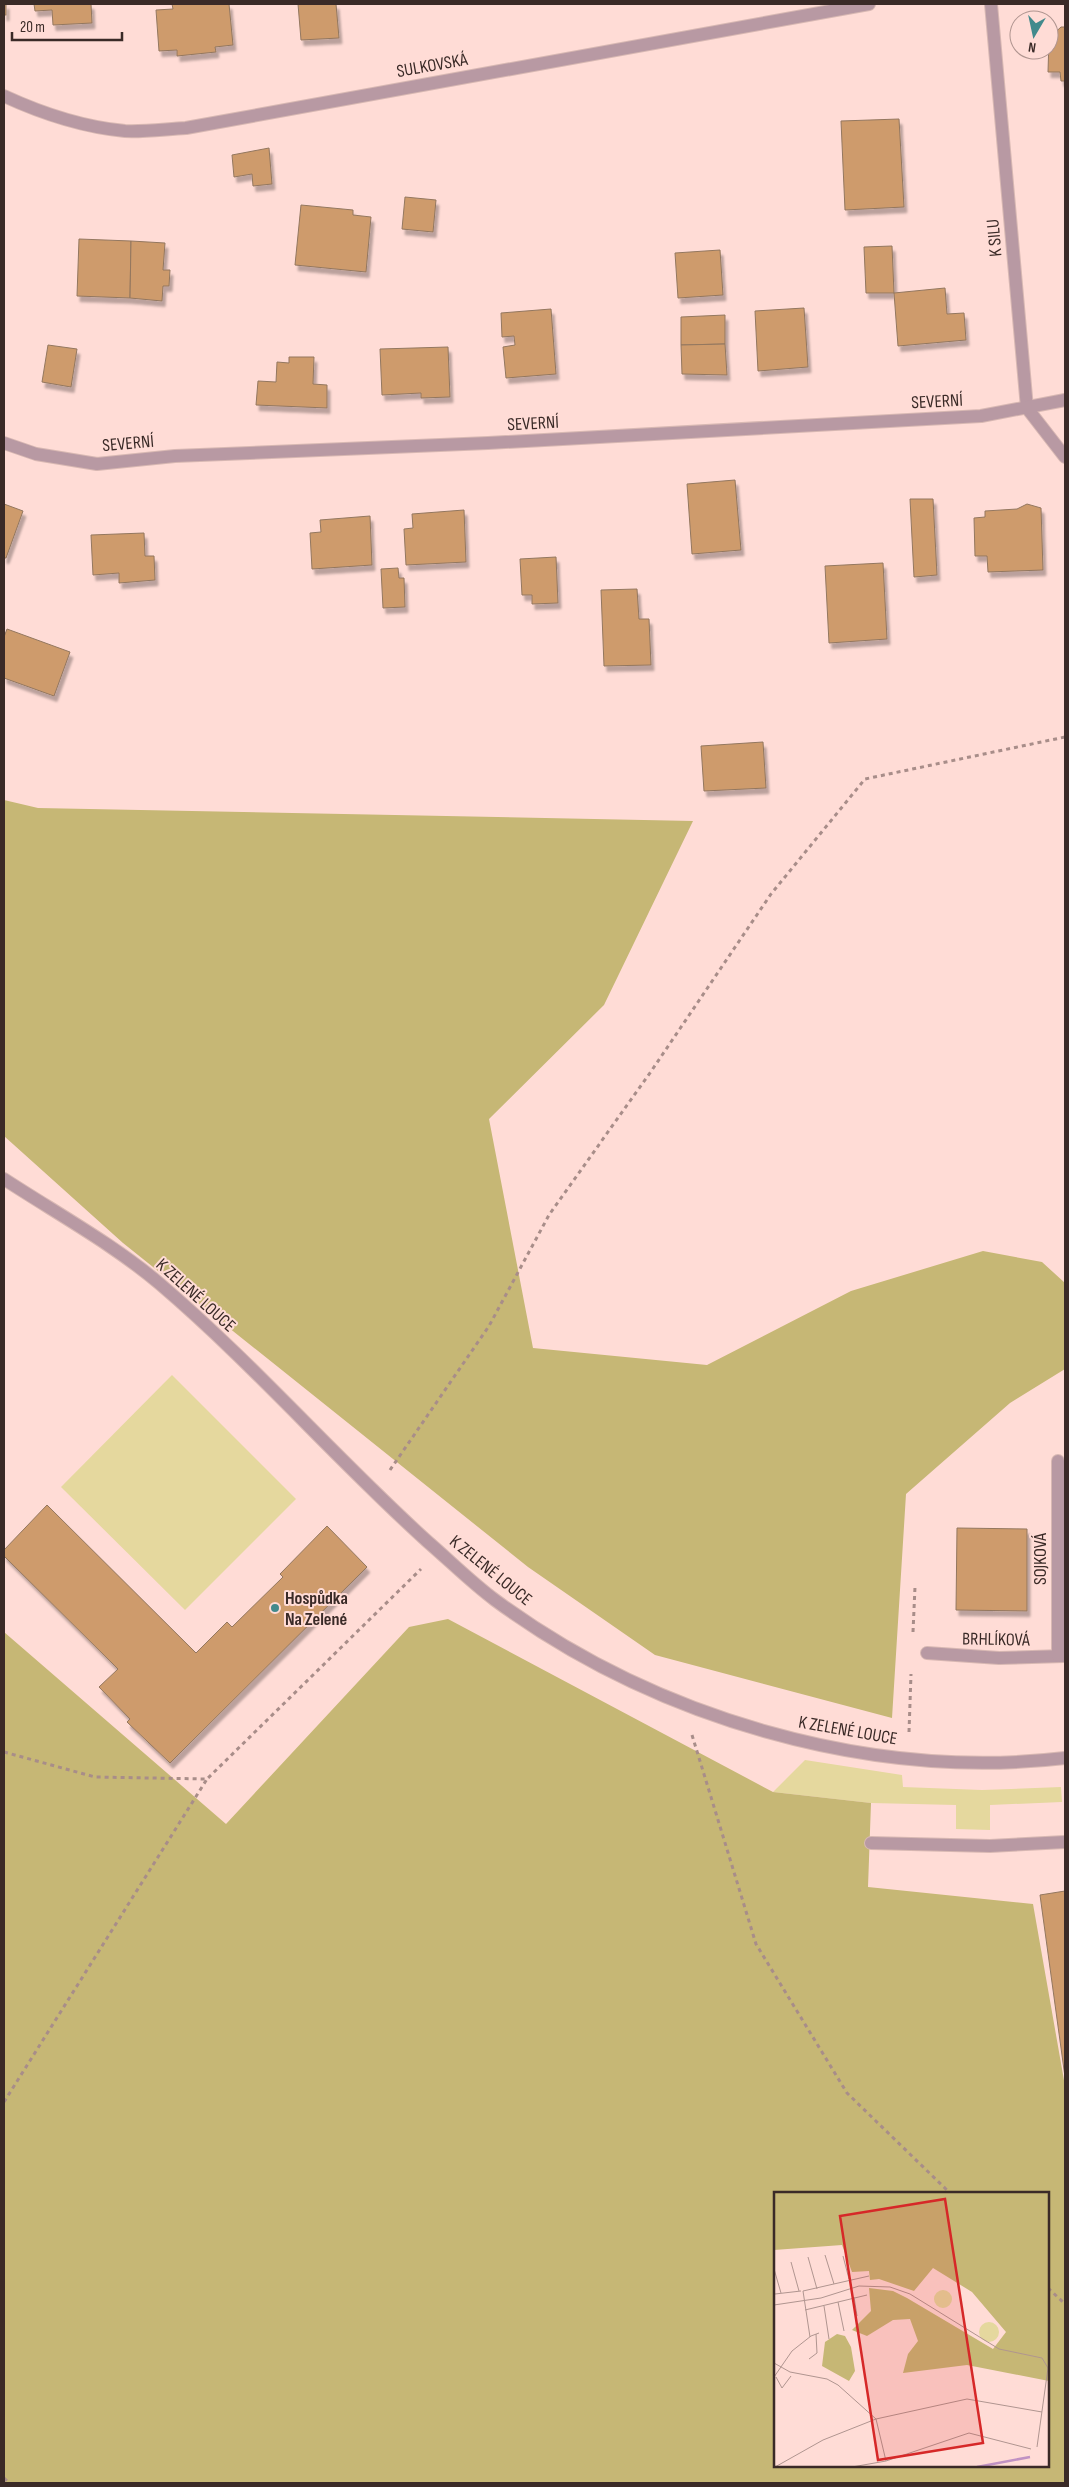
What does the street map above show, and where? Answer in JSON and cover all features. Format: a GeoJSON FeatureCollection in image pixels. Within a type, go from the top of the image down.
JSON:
{"type":"FeatureCollection","features":[{"type":"Feature","properties":{"kind":"street","name":"SULKOVSKÁ"},"geometry":{"type":"LineString","coordinates":[[4,96],[39,112],[86,126],[126,131],[186,128],[869,4]]}},
{"type":"Feature","properties":{"kind":"street","name":"K SILU"},"geometry":{"type":"LineString","coordinates":[[991,4],[1026,408]]}},
{"type":"Feature","properties":{"kind":"street","name":"SEVERNÍ"},"geometry":{"type":"LineString","coordinates":[[4,443],[36,454],[97,464],[175,456],[478,444],[972,417],[1065,400]]}},
{"type":"Feature","properties":{"kind":"street"},"geometry":{"type":"LineString","coordinates":[[1026,408],[1065,457]]}},
{"type":"Feature","properties":{"kind":"street","name":"K ZELENÉ LOUCE"},"geometry":{"type":"LineString","coordinates":[[4,1178],[131,1262],[157,1282],[279,1396],[374,1493],[493,1599],[554,1640],[612,1672],[682,1704],[744,1725],[821,1745],[908,1758],[987,1762],[1065,1758]]}},
{"type":"Feature","properties":{"kind":"street","name":"SOJKOVÁ"},"geometry":{"type":"LineString","coordinates":[[1058,1461],[1061,1656]]}},
{"type":"Feature","properties":{"kind":"street","name":"BRHLÍKOVÁ"},"geometry":{"type":"LineString","coordinates":[[927,1653],[999,1658],[1061,1656]]}},
{"type":"Feature","properties":{"kind":"street"},"geometry":{"type":"LineString","coordinates":[[871,1843],[990,1846],[1065,1842]]}},
{"type":"Feature","properties":{"kind":"path"},"geometry":{"type":"LineString","coordinates":[[374,1493],[489,1326],[549,1215],[652,1070],[771,894],[865,779],[1065,737]]}},
{"type":"Feature","properties":{"kind":"path"},"geometry":{"type":"LineString","coordinates":[[4,2102],[208,1779],[439,1552]]}},
{"type":"Feature","properties":{"kind":"path"},"geometry":{"type":"LineString","coordinates":[[682,1704],[756,1944],[847,2093],[949,2192]]}},
{"type":"Feature","properties":{"kind":"path"},"geometry":{"type":"LineString","coordinates":[[4,1752],[95,1777],[208,1779]]}},
{"type":"Feature","properties":{"kind":"path"},"geometry":{"type":"LineString","coordinates":[[1049,2289],[1065,2304]]}},
{"type":"Feature","properties":{"kind":"path"},"geometry":{"type":"LineString","coordinates":[[4,2478],[9,2483]]}},
{"type":"Feature","properties":{"kind":"shaded area"},"geometry":{"type":"Polygon","coordinates":[[[4,800],[38,808],[693,821],[604,1005],[489,1119],[533,1348],[707,1365],[851,1291],[983,1251],[1042,1262],[1065,1283],[1065,1369],[1010,1403],[906,1494],[892,1718],[655,1655],[528,1567],[123,1243],[4,1136],[4,800]]]}},
{"type":"Feature","properties":{"kind":"shaded area"},"geometry":{"type":"Polygon","coordinates":[[[172,1375],[296,1499],[185,1610],[61,1487],[172,1375]]]}},
{"type":"Feature","properties":{"kind":"shaded area"},"geometry":{"type":"Polygon","coordinates":[[[448,1619],[773,1792],[871,1803],[868,1887],[1033,1904],[1065,2086],[1065,2483],[4,2483],[4,1632],[226,1824],[409,1627],[448,1619]]]}},
{"type":"Feature","properties":{"kind":"shaded area"},"geometry":{"type":"Polygon","coordinates":[[[805,1760],[902,1775],[903,1787],[982,1790],[1061,1787],[1062,1802],[990,1805],[990,1830],[956,1829],[956,1805],[871,1803],[773,1792],[805,1760]]]}},
{"type":"Feature","properties":{"kind":"building"},"geometry":{"type":"Polygon","coordinates":[[[4,4],[6,4],[6,15],[4,15],[4,4]]]}},
{"type":"Feature","properties":{"kind":"building"},"geometry":{"type":"Polygon","coordinates":[[[34,4],[91,4],[92,23],[53,25],[52,10],[35,11],[34,4]]]}},
{"type":"Feature","properties":{"kind":"building"},"geometry":{"type":"Polygon","coordinates":[[[172,4],[229,4],[233,45],[215,47],[216,52],[177,56],[177,50],[159,51],[156,10],[173,9],[172,4]]]}},
{"type":"Feature","properties":{"kind":"building"},"geometry":{"type":"Polygon","coordinates":[[[298,4],[336,4],[339,38],[301,40],[298,4]]]}},
{"type":"Feature","properties":{"kind":"building"},"geometry":{"type":"Polygon","coordinates":[[[1065,27],[1065,81],[1061,81],[1060,72],[1048,72],[1048,60],[1059,60],[1059,29],[1065,27]]]}},
{"type":"Feature","properties":{"kind":"building"},"geometry":{"type":"Polygon","coordinates":[[[899,119],[904,207],[845,210],[841,121],[899,119]]]}},
{"type":"Feature","properties":{"kind":"building"},"geometry":{"type":"Polygon","coordinates":[[[269,148],[272,184],[253,186],[252,174],[234,177],[232,155],[269,148]]]}},
{"type":"Feature","properties":{"kind":"building"},"geometry":{"type":"Polygon","coordinates":[[[405,197],[436,200],[433,232],[402,229],[405,197]]]}},
{"type":"Feature","properties":{"kind":"building"},"geometry":{"type":"Polygon","coordinates":[[[301,205],[353,210],[353,215],[371,217],[366,272],[295,265],[301,205]]]}},
{"type":"Feature","properties":{"kind":"building"},"geometry":{"type":"Polygon","coordinates":[[[79,239],[131,241],[130,298],[77,296],[79,239]]]}},
{"type":"Feature","properties":{"kind":"building"},"geometry":{"type":"Polygon","coordinates":[[[131,241],[165,243],[163,270],[170,270],[169,286],[163,286],[162,301],[130,298],[131,241]]]}},
{"type":"Feature","properties":{"kind":"building"},"geometry":{"type":"Polygon","coordinates":[[[892,246],[894,293],[866,293],[864,247],[892,246]]]}},
{"type":"Feature","properties":{"kind":"building"},"geometry":{"type":"Polygon","coordinates":[[[720,250],[723,295],[678,298],[675,253],[720,250]]]}},
{"type":"Feature","properties":{"kind":"building"},"geometry":{"type":"Polygon","coordinates":[[[945,288],[947,314],[964,313],[966,340],[898,346],[894,293],[945,288]]]}},
{"type":"Feature","properties":{"kind":"building"},"geometry":{"type":"Polygon","coordinates":[[[804,308],[808,367],[758,371],[755,311],[804,308]]]}},
{"type":"Feature","properties":{"kind":"building"},"geometry":{"type":"Polygon","coordinates":[[[551,309],[556,374],[506,378],[503,347],[515,345],[514,336],[502,337],[501,313],[551,309]]]}},
{"type":"Feature","properties":{"kind":"building"},"geometry":{"type":"Polygon","coordinates":[[[725,315],[725,344],[681,345],[681,317],[725,315]]]}},
{"type":"Feature","properties":{"kind":"building"},"geometry":{"type":"Polygon","coordinates":[[[725,344],[727,375],[682,374],[681,345],[725,344]]]}},
{"type":"Feature","properties":{"kind":"building"},"geometry":{"type":"Polygon","coordinates":[[[48,345],[77,349],[71,387],[42,382],[48,345]]]}},
{"type":"Feature","properties":{"kind":"building"},"geometry":{"type":"Polygon","coordinates":[[[448,347],[450,397],[421,398],[421,393],[382,395],[380,349],[448,347]]]}},
{"type":"Feature","properties":{"kind":"building"},"geometry":{"type":"Polygon","coordinates":[[[289,357],[314,357],[313,384],[327,385],[327,408],[256,405],[258,381],[276,382],[277,362],[289,363],[289,357]]]}},
{"type":"Feature","properties":{"kind":"building"},"geometry":{"type":"Polygon","coordinates":[[[735,480],[741,550],[692,554],[687,484],[735,480]]]}},
{"type":"Feature","properties":{"kind":"building"},"geometry":{"type":"Polygon","coordinates":[[[910,499],[933,499],[937,575],[914,577],[910,499]]]}},
{"type":"Feature","properties":{"kind":"building"},"geometry":{"type":"Polygon","coordinates":[[[4,504],[23,511],[6,558],[4,558],[4,504]]]}},
{"type":"Feature","properties":{"kind":"building"},"geometry":{"type":"Polygon","coordinates":[[[1027,504],[1041,508],[1043,570],[988,572],[987,556],[975,556],[974,518],[985,517],[985,511],[1017,509],[1027,504]]]}},
{"type":"Feature","properties":{"kind":"building"},"geometry":{"type":"Polygon","coordinates":[[[464,510],[466,562],[406,565],[404,529],[413,528],[412,514],[464,510]]]}},
{"type":"Feature","properties":{"kind":"building"},"geometry":{"type":"Polygon","coordinates":[[[370,516],[372,565],[312,569],[310,533],[321,532],[320,520],[370,516]]]}},
{"type":"Feature","properties":{"kind":"building"},"geometry":{"type":"Polygon","coordinates":[[[144,533],[145,556],[154,556],[155,580],[119,583],[119,573],[93,575],[91,535],[144,533]]]}},
{"type":"Feature","properties":{"kind":"building"},"geometry":{"type":"Polygon","coordinates":[[[556,557],[558,603],[532,604],[532,595],[522,595],[520,559],[556,557]]]}},
{"type":"Feature","properties":{"kind":"building"},"geometry":{"type":"Polygon","coordinates":[[[883,563],[887,639],[829,643],[825,566],[883,563]]]}},
{"type":"Feature","properties":{"kind":"building"},"geometry":{"type":"Polygon","coordinates":[[[398,568],[399,578],[404,578],[405,607],[383,608],[381,569],[398,568]]]}},
{"type":"Feature","properties":{"kind":"building"},"geometry":{"type":"Polygon","coordinates":[[[637,589],[639,619],[649,619],[651,665],[604,666],[601,590],[637,589]]]}},
{"type":"Feature","properties":{"kind":"building"},"geometry":{"type":"Polygon","coordinates":[[[7,629],[70,652],[54,696],[4,678],[4,637],[7,629]]]}},
{"type":"Feature","properties":{"kind":"building"},"geometry":{"type":"Polygon","coordinates":[[[763,742],[766,788],[704,791],[701,746],[763,742]]]}},
{"type":"Feature","properties":{"kind":"building"},"geometry":{"type":"Polygon","coordinates":[[[47,1505],[196,1653],[227,1622],[232,1627],[283,1577],[280,1574],[327,1526],[367,1567],[170,1763],[127,1722],[130,1719],[99,1687],[118,1669],[4,1556],[4,1550],[47,1505]]]}},
{"type":"Feature","properties":{"kind":"building"},"geometry":{"type":"Polygon","coordinates":[[[957,1528],[1027,1529],[1027,1611],[956,1610],[957,1528]]]}},
{"type":"Feature","properties":{"kind":"building"},"geometry":{"type":"Polygon","coordinates":[[[1065,1891],[1065,2077],[1040,1895],[1065,1891]]]}},
{"type":"Feature","properties":{"kind":"place","name":"Hospůdka Na Zelené"},"geometry":{"type":"Point","coordinates":[275,1608]}}]}
